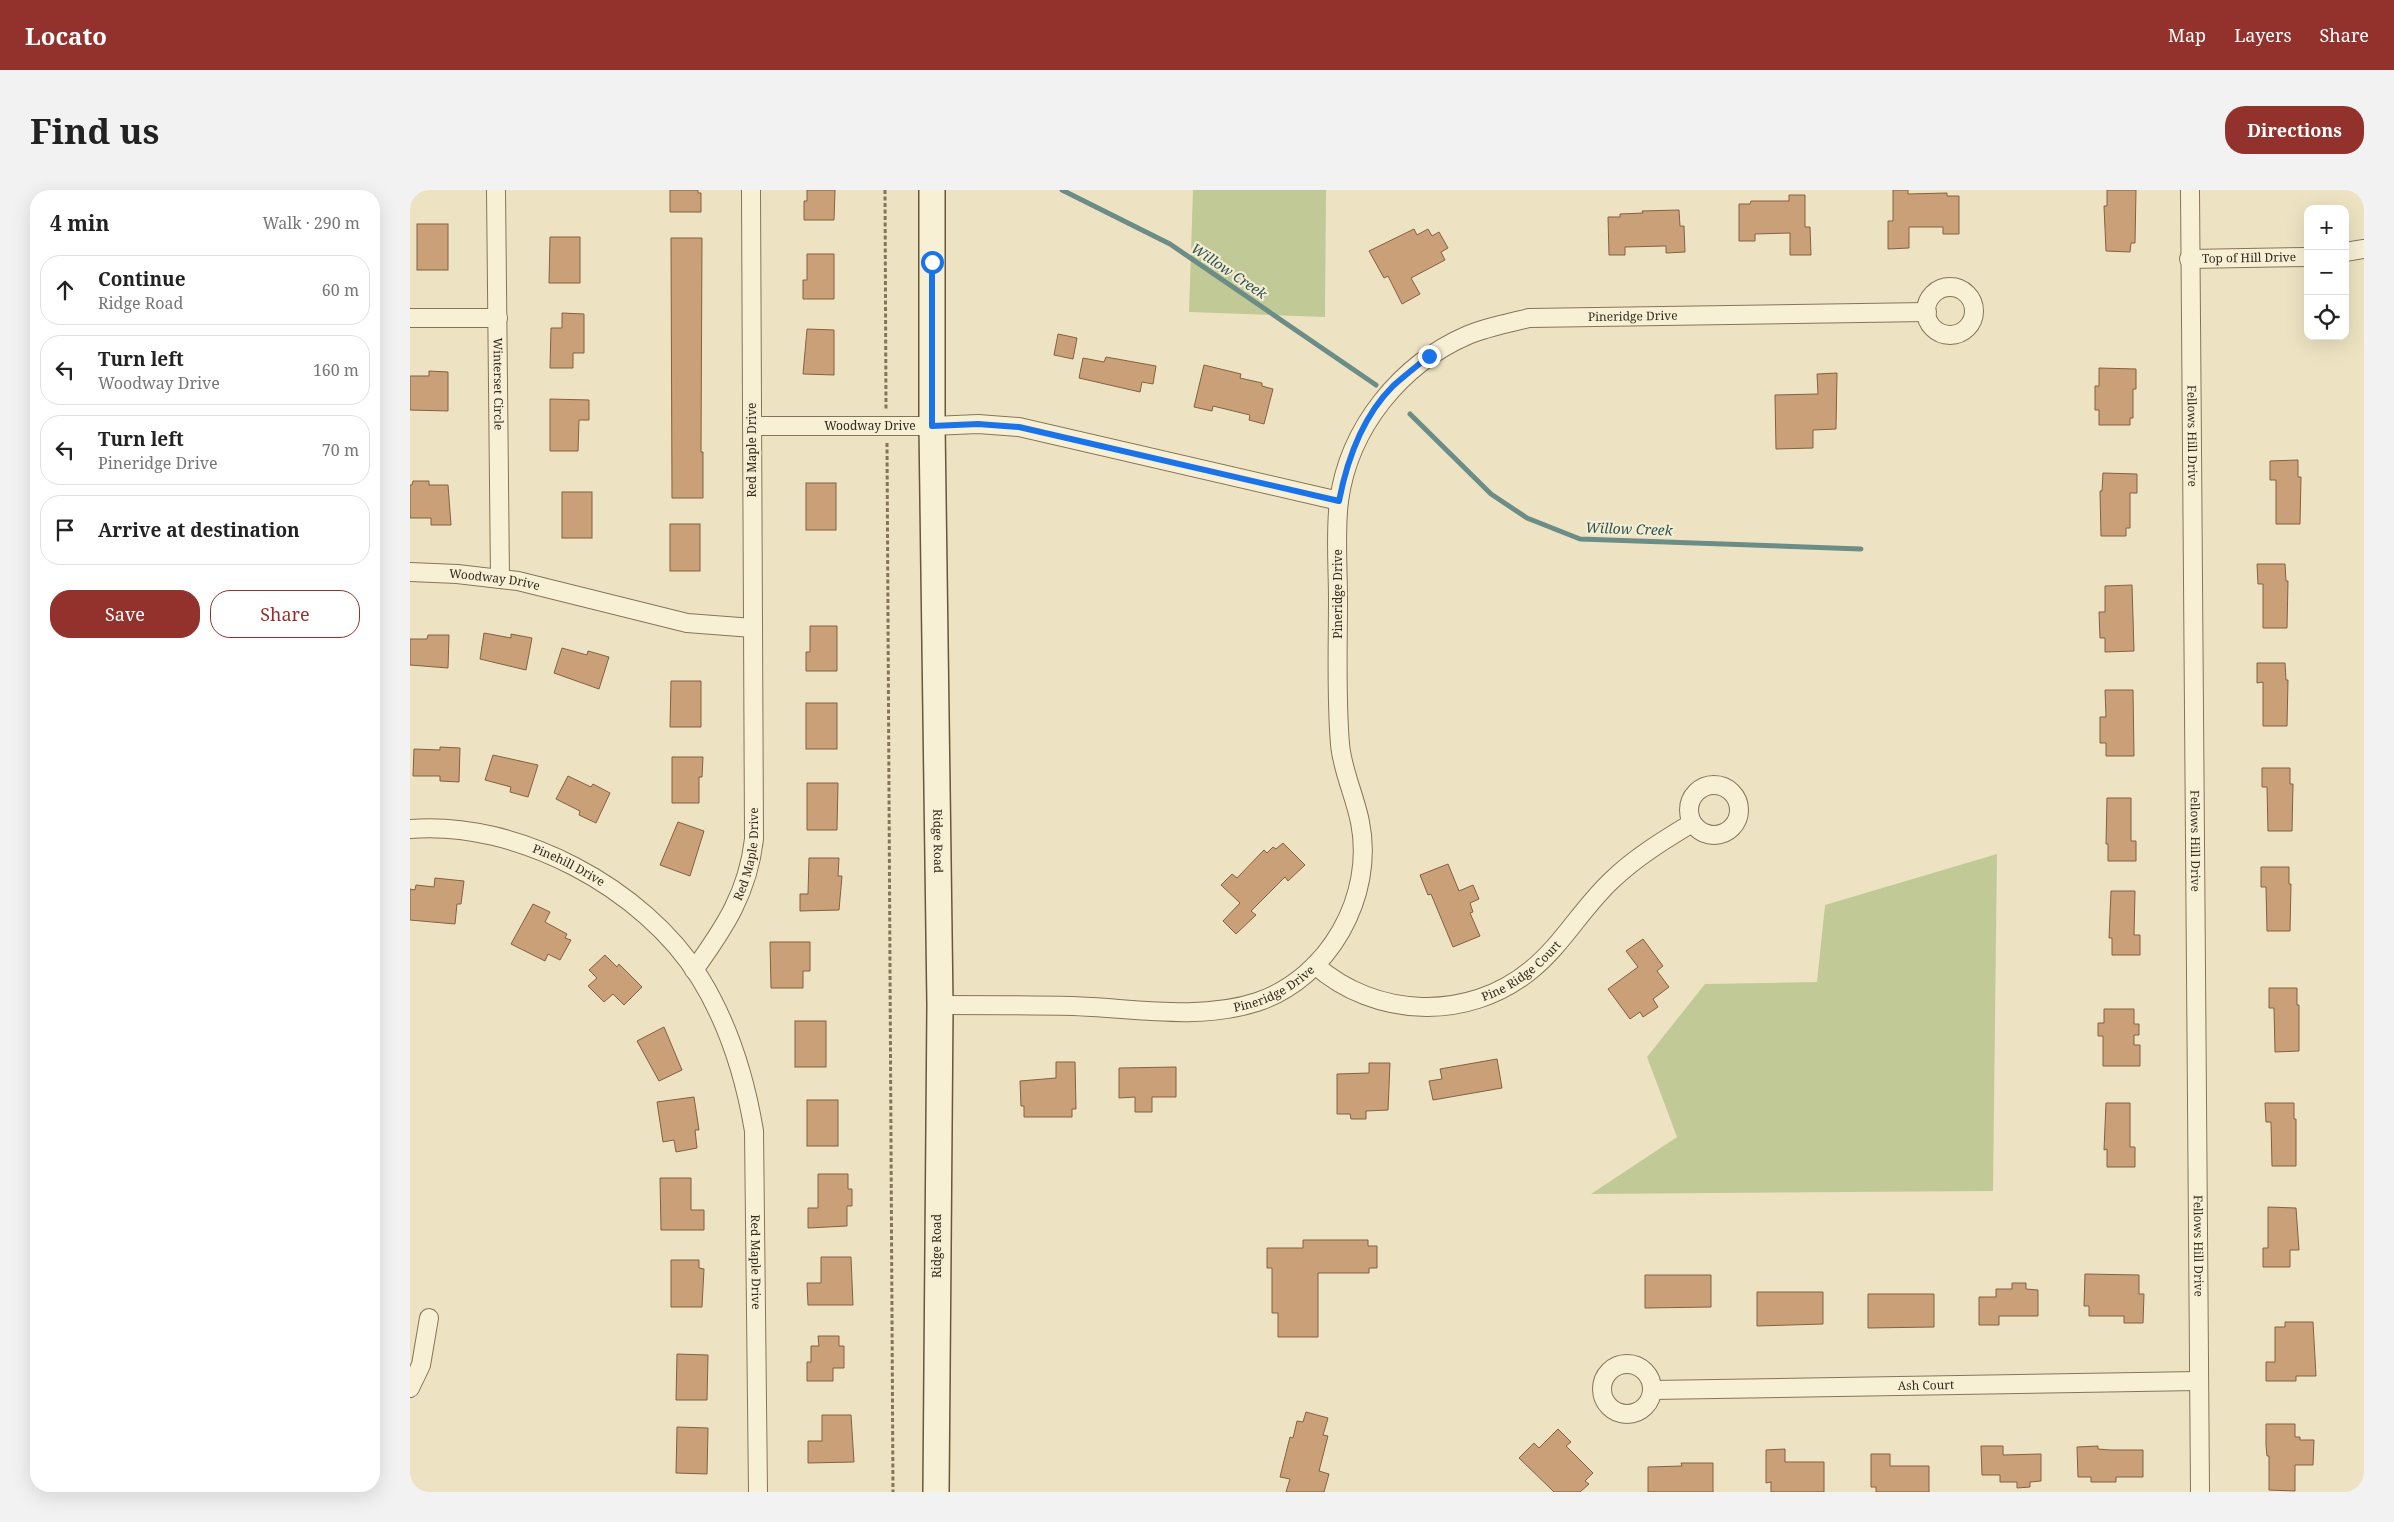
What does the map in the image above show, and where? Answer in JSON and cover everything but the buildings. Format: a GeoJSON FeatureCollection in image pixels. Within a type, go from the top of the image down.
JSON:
{"type":"FeatureCollection","features":[{"type":"Feature","properties":{"kind":"street","name":"Winterset Circle"},"geometry":{"type":"LineString","coordinates":[[496,190],[500,579]]}},
{"type":"Feature","properties":{"kind":"street","name":"Red Maple Drive"},"geometry":{"type":"LineString","coordinates":[[751,190],[754,839],[751,862],[736,906],[694,970],[721,1018],[734,1049],[747,1089],[754,1130],[758,1492]]}},
{"type":"Feature","properties":{"kind":"street","name":"Ridge Road"},"geometry":{"type":"LineString","coordinates":[[932,190],[932,426],[940,1005],[936,1492]]}},
{"type":"Feature","properties":{"kind":"street","name":"Fellows Hill Drive"},"geometry":{"type":"LineString","coordinates":[[2190,190],[2189,259],[2193,315],[2200,1492]]}},
{"type":"Feature","properties":{"kind":"street"},"geometry":{"type":"LineString","coordinates":[[2349,251],[2364,249]]}},
{"type":"Feature","properties":{"kind":"street","name":"Top of Hill Drive"},"geometry":{"type":"LineString","coordinates":[[2189,259],[2304,257]]}},
{"type":"Feature","properties":{"kind":"street","name":"Pineridge Drive"},"geometry":{"type":"LineString","coordinates":[[940,1005],[1072,1006],[1186,1011],[1238,1007],[1278,993],[1315,965],[1335,942],[1355,902],[1362,868],[1361,823],[1340,746],[1338,641],[1339,501],[1356,443],[1375,409],[1392,387],[1429,356],[1469,334],[1529,318],[1926,312]]}},
{"type":"Feature","properties":{"kind":"street"},"geometry":{"type":"LineString","coordinates":[[410,318],[498,318]]}},
{"type":"Feature","properties":{"kind":"street","name":"Woodway Drive"},"geometry":{"type":"LineString","coordinates":[[752,426],[886,424],[932,426],[978,424],[1019,427],[1339,501]]}},
{"type":"Feature","properties":{"kind":"street","name":"Woodway Drive"},"geometry":{"type":"LineString","coordinates":[[410,572],[457,574],[518,581],[687,623],[753,628]]}},
{"type":"Feature","properties":{"kind":"street","name":"Pine Ridge Court"},"geometry":{"type":"LineString","coordinates":[[1315,965],[1332,980],[1382,1003],[1414,1007],[1441,1007],[1486,997],[1508,987],[1531,970],[1612,880],[1647,850],[1692,823]]}},
{"type":"Feature","properties":{"kind":"street","name":"Pinehill Drive"},"geometry":{"type":"LineString","coordinates":[[410,829],[449,829],[484,834],[514,842],[552,856],[613,890],[647,917],[672,942],[694,970]]}},
{"type":"Feature","properties":{"kind":"street"},"geometry":{"type":"LineString","coordinates":[[410,1388],[421,1364],[429,1318]]}},
{"type":"Feature","properties":{"kind":"street","name":"Ash Court"},"geometry":{"type":"LineString","coordinates":[[1652,1390],[2198,1381]]}},
{"type":"Feature","properties":{"kind":"path"},"geometry":{"type":"LineString","coordinates":[[885,190],[893,1492]]}},
{"type":"Feature","properties":{"kind":"green space"},"geometry":{"type":"Polygon","coordinates":[[[1193,190],[1326,190],[1325,317],[1189,312],[1193,190]]]}},
{"type":"Feature","properties":{"kind":"green space"},"geometry":{"type":"Polygon","coordinates":[[[1997,854],[1993,1191],[1591,1194],[1677,1137],[1647,1057],[1705,984],[1817,982],[1825,905],[1997,854]]]}},
{"type":"Feature","properties":{"kind":"waterway","name":"Willow Creek"},"geometry":{"type":"LineString","coordinates":[[1062,190],[1170,244],[1376,385]]}},
{"type":"Feature","properties":{"kind":"waterway","name":"Willow Creek"},"geometry":{"type":"LineString","coordinates":[[1410,414],[1491,494],[1527,518],[1580,539],[1861,549]]}},
{"type":"Feature","properties":{"kind":"route"},"geometry":{"type":"LineString","coordinates":[[932,262],[932,426],[978,424],[1019,427],[1339,501],[1356,443],[1375,409],[1392,387],[1429,356]]}}]}
